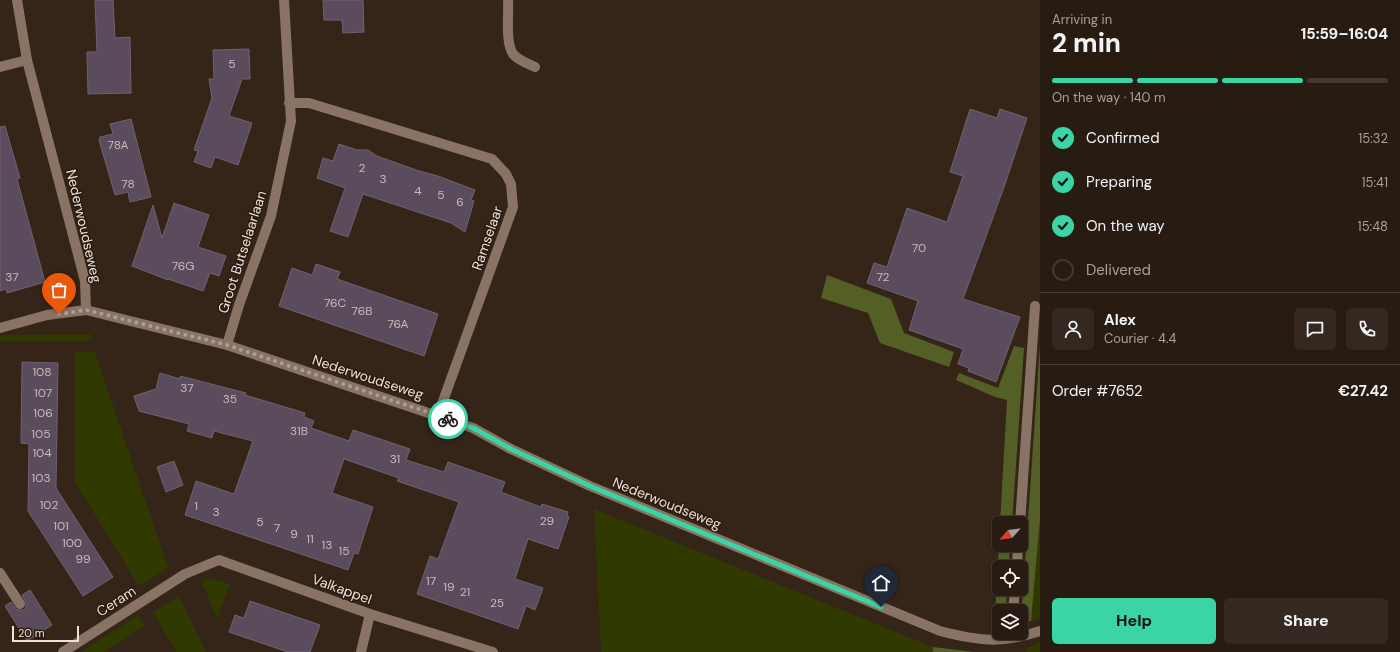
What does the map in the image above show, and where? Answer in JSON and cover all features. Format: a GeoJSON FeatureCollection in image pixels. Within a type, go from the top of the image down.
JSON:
{"type":"FeatureCollection","features":[{"type":"Feature","properties":{"kind":"street","name":"Nederwoudseweg"},"geometry":{"type":"LineString","coordinates":[[17,0],[27,60],[85,281],[86,310],[227,345],[438,415],[473,428],[511,449],[590,486],[940,631],[962,636],[992,639]]}},
{"type":"Feature","properties":{"kind":"street","name":"Groot Butselaarlaan"},"geometry":{"type":"LineString","coordinates":[[227,345],[239,305],[271,216],[291,121],[284,0]]}},
{"type":"Feature","properties":{"kind":"street"},"geometry":{"type":"LineString","coordinates":[[508,0],[509,43],[513,54],[535,67]]}},
{"type":"Feature","properties":{"kind":"street"},"geometry":{"type":"LineString","coordinates":[[0,67],[27,60]]}},
{"type":"Feature","properties":{"kind":"street","name":"Ramselaar"},"geometry":{"type":"LineString","coordinates":[[289,103],[308,103],[492,159],[506,174],[512,184],[513,207],[438,415]]}},
{"type":"Feature","properties":{"kind":"street"},"geometry":{"type":"LineString","coordinates":[[1020,516],[1035,306]]}},
{"type":"Feature","properties":{"kind":"street"},"geometry":{"type":"LineString","coordinates":[[0,328],[47,315],[86,310]]}},
{"type":"Feature","properties":{"kind":"street","name":"Valkappel"},"geometry":{"type":"LineString","coordinates":[[185,574],[219,560],[370,614],[493,652]]}},
{"type":"Feature","properties":{"kind":"street"},"geometry":{"type":"LineString","coordinates":[[0,573],[20,604]]}},
{"type":"Feature","properties":{"kind":"street","name":"Ceram"},"geometry":{"type":"LineString","coordinates":[[63,652],[185,574]]}},
{"type":"Feature","properties":{"kind":"street"},"geometry":{"type":"LineString","coordinates":[[361,652],[370,614]]}},
{"type":"Feature","properties":{"kind":"street","name":"Nederwoudseweg"},"geometry":{"type":"LineString","coordinates":[[1028,633],[1040,631]]}},
{"type":"Feature","properties":{"kind":"green space"},"geometry":{"type":"Polygon","coordinates":[[[827,275],[891,299],[904,333],[954,352],[949,367],[880,343],[868,313],[821,298],[827,275]]]}},
{"type":"Feature","properties":{"kind":"green space"},"geometry":{"type":"Polygon","coordinates":[[[90,334],[92,341],[5,341],[0,343],[0,336],[3,335],[90,334]]]}},
{"type":"Feature","properties":{"kind":"green space"},"geometry":{"type":"Polygon","coordinates":[[[1040,345],[1040,519],[1031,621],[1028,621],[1028,604],[1022,604],[1023,596],[1028,596],[1028,560],[1025,560],[1026,552],[1028,552],[1028,519],[1040,345]]]}},
{"type":"Feature","properties":{"kind":"green space"},"geometry":{"type":"Polygon","coordinates":[[[1014,346],[1024,348],[1012,516],[1000,516],[1007,400],[995,397],[956,380],[959,373],[998,388],[1014,346]]]}},
{"type":"Feature","properties":{"kind":"green space"},"geometry":{"type":"Polygon","coordinates":[[[75,352],[95,352],[168,568],[139,586],[75,482],[75,352]]]}},
{"type":"Feature","properties":{"kind":"green space"},"geometry":{"type":"Polygon","coordinates":[[[594,509],[933,647],[933,652],[601,652],[594,509]]]}},
{"type":"Feature","properties":{"kind":"green space"},"geometry":{"type":"Polygon","coordinates":[[[1040,519],[1040,618],[1031,621],[1040,519]]]}},
{"type":"Feature","properties":{"kind":"green space"},"geometry":{"type":"Polygon","coordinates":[[[999,552],[1010,552],[1009,560],[998,560],[999,552]]]}},
{"type":"Feature","properties":{"kind":"green space"},"geometry":{"type":"Polygon","coordinates":[[[206,578],[230,584],[217,619],[202,582],[206,578]]]}},
{"type":"Feature","properties":{"kind":"green space"},"geometry":{"type":"Polygon","coordinates":[[[179,596],[206,652],[177,652],[153,612],[179,596]]]}},
{"type":"Feature","properties":{"kind":"green space"},"geometry":{"type":"Polygon","coordinates":[[[996,596],[1007,596],[1006,604],[996,604],[996,596]]]}},
{"type":"Feature","properties":{"kind":"green space"},"geometry":{"type":"Polygon","coordinates":[[[138,615],[145,626],[104,652],[81,652],[138,615]]]}},
{"type":"Feature","properties":{"kind":"green space"},"geometry":{"type":"Polygon","coordinates":[[[1040,642],[1040,652],[1027,652],[1024,649],[1040,642]]]}},
{"type":"Feature","properties":{"kind":"green space"},"geometry":{"type":"Polygon","coordinates":[[[933,647],[974,652],[933,652],[933,647]]]}},
{"type":"Feature","properties":{"kind":"building"},"geometry":{"type":"Polygon","coordinates":[[[95,0],[113,0],[115,38],[130,37],[131,93],[88,94],[87,52],[97,52],[95,0]]]}},
{"type":"Feature","properties":{"kind":"building"},"geometry":{"type":"Polygon","coordinates":[[[323,0],[363,0],[364,32],[343,33],[342,20],[324,20],[323,0]]]}},
{"type":"Feature","properties":{"kind":"building"},"geometry":{"type":"Polygon","coordinates":[[[249,49],[250,79],[242,79],[229,116],[252,123],[238,165],[215,157],[211,168],[194,162],[198,151],[194,150],[212,98],[209,79],[214,79],[213,50],[249,49]]]}},
{"type":"Feature","properties":{"kind":"building"},"geometry":{"type":"Polygon","coordinates":[[[970,109],[997,118],[1000,109],[1027,118],[1003,190],[963,299],[1020,317],[996,382],[968,371],[969,368],[958,364],[963,349],[909,330],[918,301],[867,283],[874,263],[887,267],[907,208],[947,222],[963,176],[950,172],[970,109]]]}},
{"type":"Feature","properties":{"kind":"building"},"geometry":{"type":"Polygon","coordinates":[[[131,119],[151,197],[130,202],[128,192],[115,195],[99,140],[100,137],[113,134],[110,124],[131,119]]]}},
{"type":"Feature","properties":{"kind":"building"},"geometry":{"type":"Polygon","coordinates":[[[5,126],[20,178],[17,179],[45,282],[7,293],[6,289],[0,291],[0,127],[5,126]]]}},
{"type":"Feature","properties":{"kind":"building"},"geometry":{"type":"Polygon","coordinates":[[[339,144],[357,150],[368,150],[377,156],[475,190],[471,200],[474,201],[465,232],[451,223],[363,194],[348,237],[330,231],[345,188],[317,178],[323,158],[333,161],[339,144]]]}},
{"type":"Feature","properties":{"kind":"building"},"geometry":{"type":"Polygon","coordinates":[[[174,203],[209,215],[198,247],[226,256],[219,276],[210,273],[203,291],[168,280],[132,266],[153,205],[162,238],[174,203]]]}},
{"type":"Feature","properties":{"kind":"building"},"geometry":{"type":"Polygon","coordinates":[[[316,264],[340,272],[337,279],[438,314],[424,356],[279,306],[292,268],[312,275],[316,264]]]}},
{"type":"Feature","properties":{"kind":"building"},"geometry":{"type":"Polygon","coordinates":[[[22,362],[58,363],[56,488],[113,577],[83,596],[28,511],[29,444],[21,443],[22,362]]]}},
{"type":"Feature","properties":{"kind":"building"},"geometry":{"type":"Polygon","coordinates":[[[160,373],[180,379],[180,376],[246,393],[245,395],[305,413],[304,417],[314,421],[311,428],[349,441],[353,430],[410,449],[406,460],[444,472],[448,462],[505,482],[501,492],[541,507],[542,504],[568,512],[567,516],[569,517],[558,549],[528,539],[515,579],[543,588],[535,610],[526,606],[518,629],[417,594],[430,556],[438,559],[459,502],[397,481],[399,478],[344,459],[332,493],[373,507],[358,554],[354,553],[348,570],[185,515],[196,481],[234,494],[253,441],[214,431],[212,438],[187,431],[189,424],[139,411],[134,396],[156,389],[160,373]]]}},
{"type":"Feature","properties":{"kind":"building"},"geometry":{"type":"Polygon","coordinates":[[[174,461],[183,485],[166,492],[157,467],[174,461]]]}},
{"type":"Feature","properties":{"kind":"building"},"geometry":{"type":"Polygon","coordinates":[[[30,590],[52,625],[27,641],[5,606],[11,602],[17,610],[23,610],[26,607],[26,603],[22,595],[30,590]]]}},
{"type":"Feature","properties":{"kind":"building"},"geometry":{"type":"Polygon","coordinates":[[[250,601],[320,625],[310,652],[288,652],[229,632],[235,615],[244,618],[250,601]]]}},
{"type":"Feature","properties":{"kind":"way so far"},"geometry":{"type":"LineString","coordinates":[[59,314],[86,310],[227,345],[448,419]]}},
{"type":"Feature","properties":{"kind":"route"},"geometry":{"type":"LineString","coordinates":[[448,419],[473,428],[511,449],[590,486],[881,607]]}}]}
